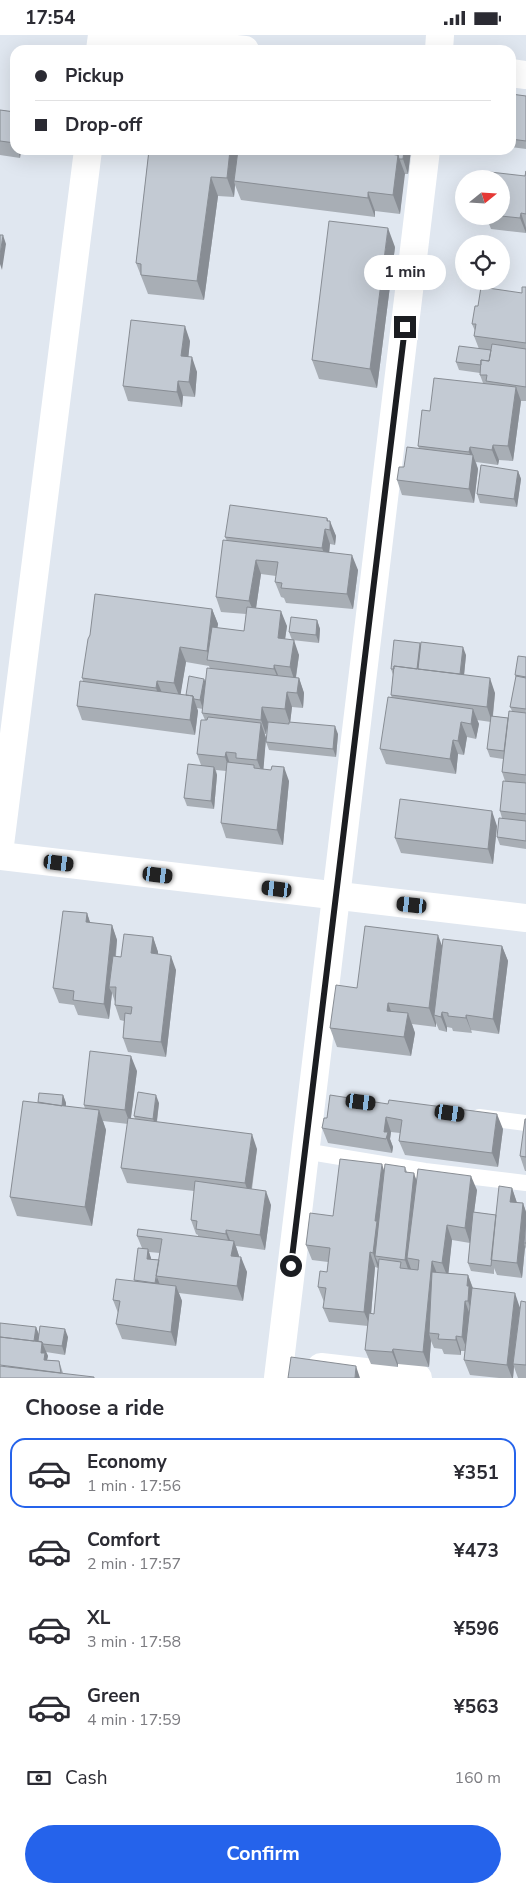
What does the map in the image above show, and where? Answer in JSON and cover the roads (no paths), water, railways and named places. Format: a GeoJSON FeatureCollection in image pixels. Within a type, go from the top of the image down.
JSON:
{"type":"FeatureCollection","features":[{"type":"Feature","properties":{"kind":"street"},"geometry":{"type":"LineString","coordinates":[[116,35],[202,45]]}},
{"type":"Feature","properties":{"kind":"street"},"geometry":{"type":"LineString","coordinates":[[0,845],[87,155]]}},
{"type":"Feature","properties":{"kind":"street"},"geometry":{"type":"LineString","coordinates":[[418,1378],[279,1370],[304,1151],[321,1097],[337,896],[425,155]]}},
{"type":"Feature","properties":{"kind":"street"},"geometry":{"type":"LineString","coordinates":[[0,856],[526,918]]}},
{"type":"Feature","properties":{"kind":"lane"},"geometry":{"type":"LineString","coordinates":[[459,1114],[526,1123]]}},
{"type":"Feature","properties":{"kind":"lane"},"geometry":{"type":"LineString","coordinates":[[304,1151],[425,1171],[526,1183]]}}]}
